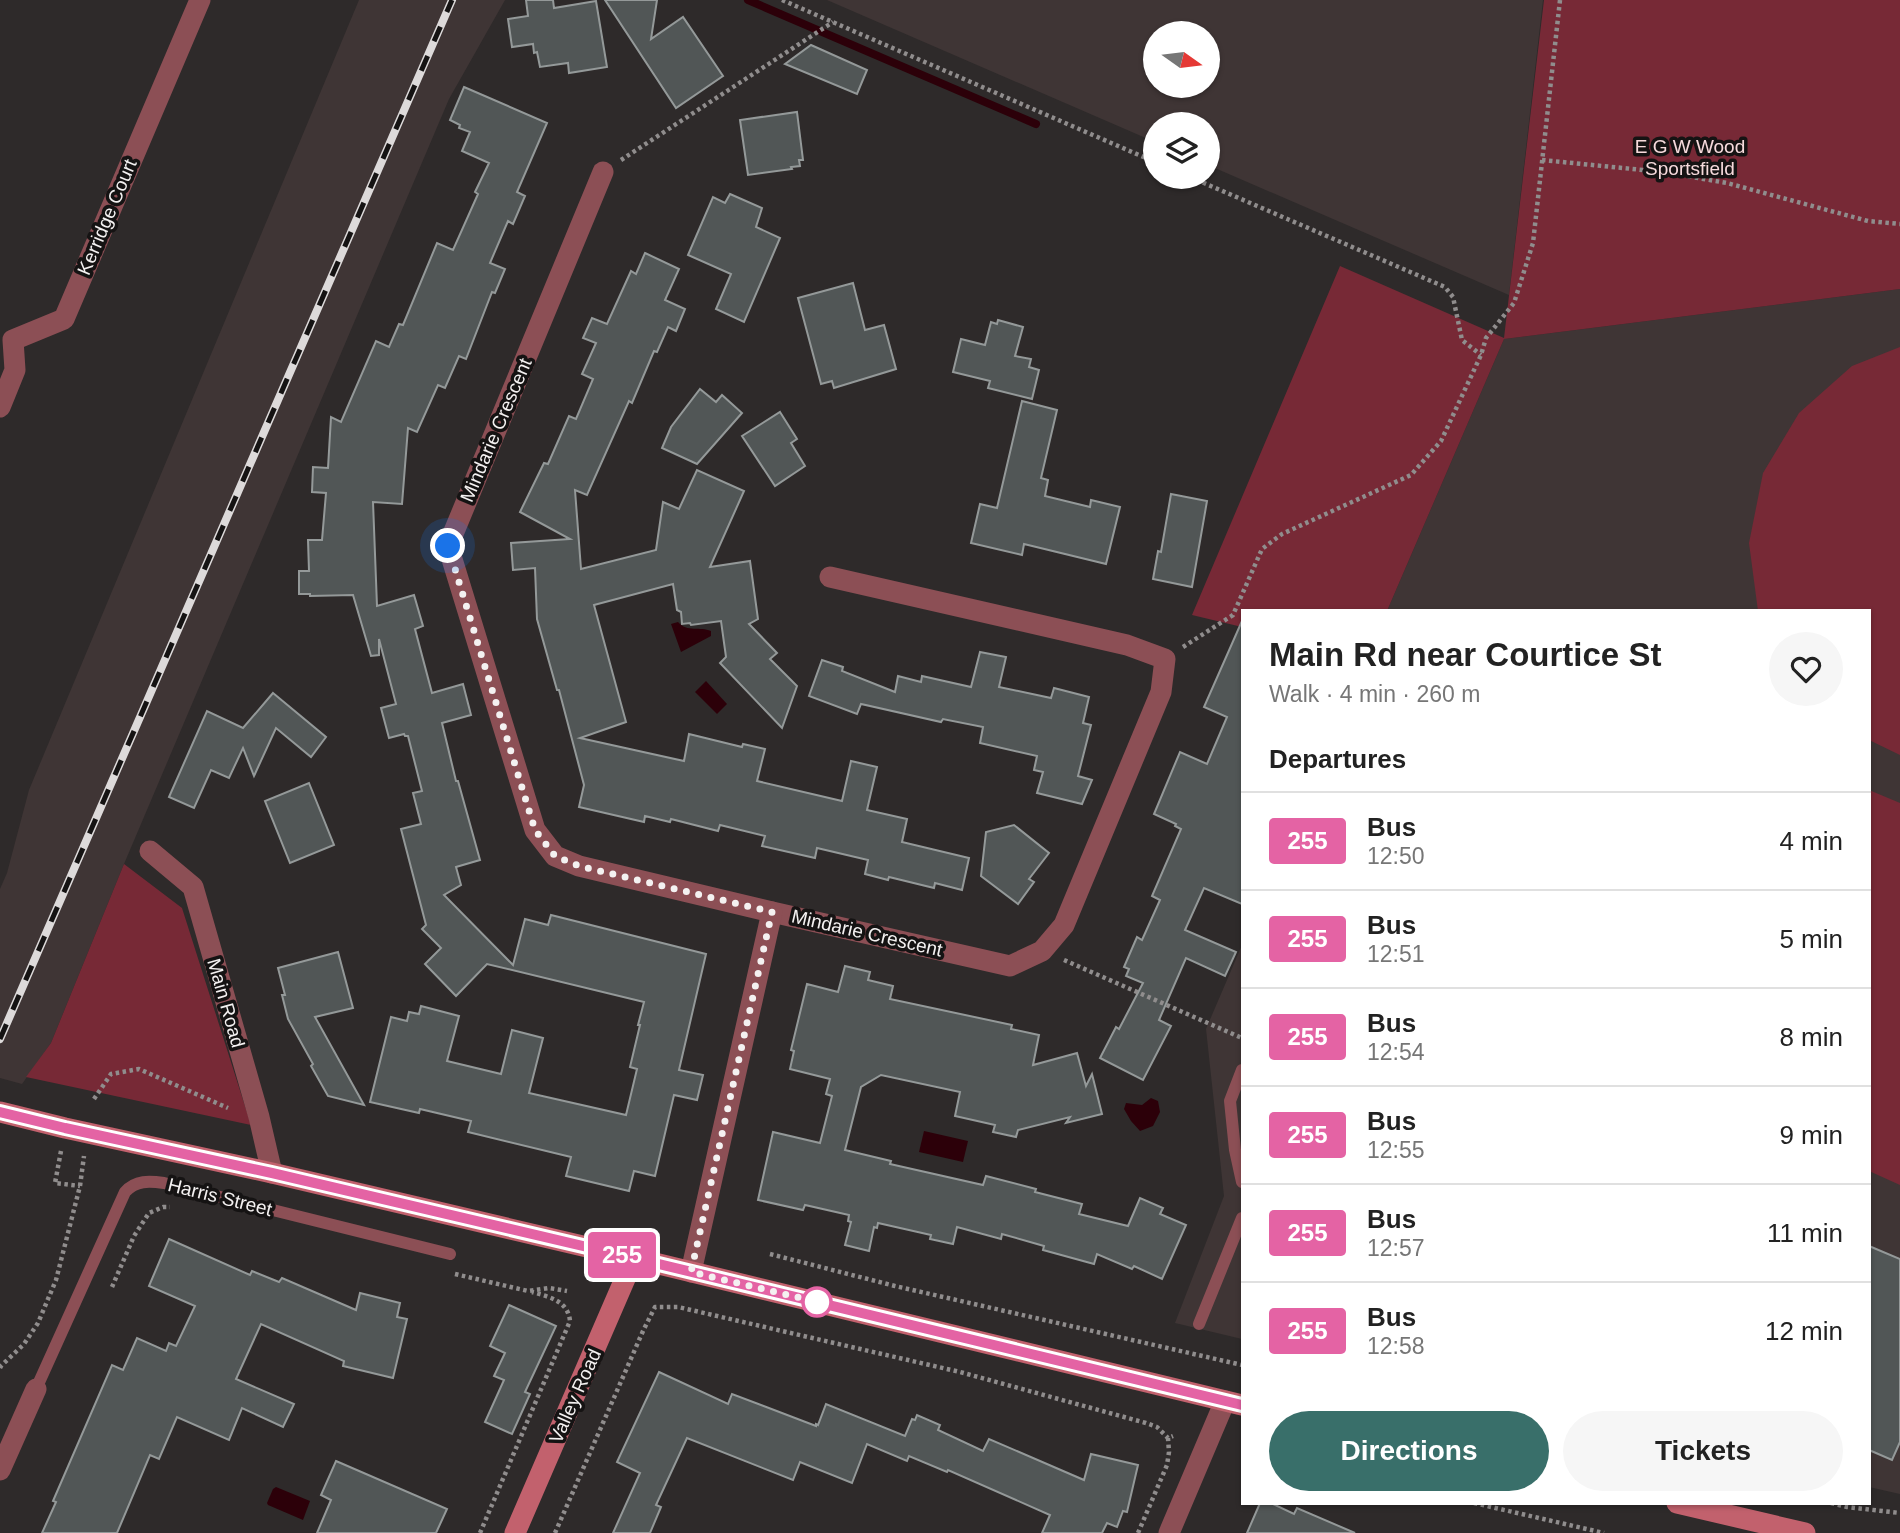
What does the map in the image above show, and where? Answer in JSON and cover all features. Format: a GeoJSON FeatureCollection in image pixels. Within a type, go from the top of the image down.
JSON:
{"type":"FeatureCollection","features":[{"type":"Feature","properties":{"kind":"main road"},"geometry":{"type":"LineString","coordinates":[[6,1113],[634,1258],[1234,1403]]}},
{"type":"Feature","properties":{"kind":"main road","name":"Valley Road"},"geometry":{"type":"LineString","coordinates":[[515,1533],[634,1258]]}},
{"type":"Feature","properties":{"kind":"main road"},"geometry":{"type":"LineString","coordinates":[[1710,1507],[1805,1533]]}},
{"type":"Feature","properties":{"kind":"street","name":"Kerridge Court"},"geometry":{"type":"LineString","coordinates":[[0,407],[15,370],[7,337],[64,319],[200,0]]}},
{"type":"Feature","properties":{"kind":"street","name":"Mindarie Crescent"},"geometry":{"type":"LineString","coordinates":[[603,172],[448,546],[535,830],[555,856],[579,866],[1010,966],[1042,951],[1064,925],[1161,692],[1164,659]]}},
{"type":"Feature","properties":{"kind":"street"},"geometry":{"type":"LineString","coordinates":[[830,577],[1127,645],[1164,659]]}},
{"type":"Feature","properties":{"kind":"street","name":"Main Road"},"geometry":{"type":"LineString","coordinates":[[150,851],[193,887],[259,1118],[272,1173]]}},
{"type":"Feature","properties":{"kind":"street"},"geometry":{"type":"LineString","coordinates":[[691,1272],[772,912]]}},
{"type":"Feature","properties":{"kind":"street","name":"Harris Street"},"geometry":{"type":"LineString","coordinates":[[0,1469],[36,1389]]}},
{"type":"Feature","properties":{"kind":"street"},"geometry":{"type":"LineString","coordinates":[[1168,1533],[1234,1403]]}},
{"type":"Feature","properties":{"kind":"lane"},"geometry":{"type":"LineString","coordinates":[[1241,1073],[1230,1101],[1241,1177]]}},
{"type":"Feature","properties":{"kind":"lane","name":"Harris Street"},"geometry":{"type":"LineString","coordinates":[[36,1389],[125,1192],[137,1183],[164,1183],[450,1254]]}},
{"type":"Feature","properties":{"kind":"lane"},"geometry":{"type":"LineString","coordinates":[[1199,1324],[1241,1221]]}},
{"type":"Feature","properties":{"kind":"path"},"geometry":{"type":"LineString","coordinates":[[782,0],[1143,157]]}},
{"type":"Feature","properties":{"kind":"path"},"geometry":{"type":"LineString","coordinates":[[1164,659],[1233,615],[1262,549],[1282,534],[1411,475],[1441,441],[1481,355],[1486,338],[1514,303],[1533,243],[1560,0]]}},
{"type":"Feature","properties":{"kind":"path"},"geometry":{"type":"LineString","coordinates":[[603,172],[834,22]]}},
{"type":"Feature","properties":{"kind":"path"},"geometry":{"type":"LineString","coordinates":[[1542,160],[1663,172],[1727,183],[1868,221],[1900,224]]}},
{"type":"Feature","properties":{"kind":"path"},"geometry":{"type":"LineString","coordinates":[[1218,189],[1445,287],[1454,297],[1462,341],[1481,355]]}},
{"type":"Feature","properties":{"kind":"path"},"geometry":{"type":"LineString","coordinates":[[1042,951],[1241,1038]]}},
{"type":"Feature","properties":{"kind":"path"},"geometry":{"type":"LineString","coordinates":[[94,1099],[111,1074],[139,1069],[228,1108]]}},
{"type":"Feature","properties":{"kind":"path"},"geometry":{"type":"LineString","coordinates":[[60,1153],[55,1183],[80,1186]]}},
{"type":"Feature","properties":{"kind":"path"},"geometry":{"type":"LineString","coordinates":[[0,1368],[24,1344],[38,1323],[56,1280],[80,1186],[85,1153]]}},
{"type":"Feature","properties":{"kind":"path"},"geometry":{"type":"LineString","coordinates":[[112,1287],[134,1236],[149,1213],[163,1207],[173,1207]]}},
{"type":"Feature","properties":{"kind":"path"},"geometry":{"type":"LineString","coordinates":[[770,1254],[895,1286],[1241,1365]]}},
{"type":"Feature","properties":{"kind":"path"},"geometry":{"type":"LineString","coordinates":[[446,1273],[550,1297],[565,1306],[570,1321],[480,1533]]}},
{"type":"Feature","properties":{"kind":"path"},"geometry":{"type":"LineString","coordinates":[[528,1291],[549,1288],[567,1291]]}},
{"type":"Feature","properties":{"kind":"path"},"geometry":{"type":"LineString","coordinates":[[555,1533],[655,1307],[678,1307],[960,1372],[1157,1427],[1170,1437],[1167,1465],[1138,1533]]}},
{"type":"Feature","properties":{"kind":"path"},"geometry":{"type":"LineString","coordinates":[[1483,1505],[1604,1533]]}},
{"type":"Feature","properties":{"kind":"path"},"geometry":{"type":"LineString","coordinates":[[1839,1505],[1900,1513]]}},
{"type":"Feature","properties":{"kind":"shaded area"},"geometry":{"type":"Polygon","coordinates":[[[359,0],[505,0],[449,99],[124,864],[51,1043],[22,1084],[0,1078],[0,889],[7,873],[29,790],[359,0]]]}},
{"type":"Feature","properties":{"kind":"shaded area"},"geometry":{"type":"Polygon","coordinates":[[[827,0],[1543,0],[1509,295],[1220,170],[1220,112],[1143,112],[1143,137],[827,0]]]}},
{"type":"Feature","properties":{"kind":"shaded area"},"geometry":{"type":"Polygon","coordinates":[[[1900,289],[1900,1494],[1871,1487],[1871,609],[1388,609],[1504,339],[1900,289]]]}},
{"type":"Feature","properties":{"kind":"shaded area"},"geometry":{"type":"Polygon","coordinates":[[[678,622],[685,627],[711,631],[711,636],[681,652],[671,624],[678,622]]]}},
{"type":"Feature","properties":{"kind":"shaded area"},"geometry":{"type":"Polygon","coordinates":[[[706,681],[727,704],[717,714],[695,692],[706,681]]]}},
{"type":"Feature","properties":{"kind":"shaded area"},"geometry":{"type":"Polygon","coordinates":[[[1241,947],[1241,1339],[1175,1323],[1224,1196],[1206,1029],[1241,947]]]}},
{"type":"Feature","properties":{"kind":"shaded area"},"geometry":{"type":"Polygon","coordinates":[[[1151,1098],[1158,1101],[1160,1112],[1153,1126],[1140,1131],[1124,1109],[1126,1103],[1142,1105],[1151,1098]]]}},
{"type":"Feature","properties":{"kind":"shaded area"},"geometry":{"type":"Polygon","coordinates":[[[924,1131],[968,1141],[963,1162],[919,1152],[924,1131]]]}},
{"type":"Feature","properties":{"kind":"shaded area"},"geometry":{"type":"Polygon","coordinates":[[[276,1487],[310,1501],[303,1520],[268,1505],[276,1487]]]}},
{"type":"Feature","properties":{"kind":"green space","name":"E G W Wood Sportsfield"},"geometry":{"type":"Polygon","coordinates":[[[1544,0],[1900,0],[1900,289],[1504,339],[1388,609],[1241,609],[1241,627],[1192,615],[1340,266],[1504,338],[1544,0]]]}},
{"type":"Feature","properties":{"kind":"green space"},"geometry":{"type":"Polygon","coordinates":[[[1900,347],[1900,755],[1871,741],[1871,609],[1758,609],[1749,543],[1763,473],[1799,413],[1852,366],[1900,347]]]}},
{"type":"Feature","properties":{"kind":"green space"},"geometry":{"type":"Polygon","coordinates":[[[1871,791],[1900,803],[1900,1185],[1871,1172],[1871,791]]]}},
{"type":"Feature","properties":{"kind":"green space"},"geometry":{"type":"Polygon","coordinates":[[[124,864],[182,908],[251,1125],[26,1077],[51,1043],[124,864]]]}},
{"type":"Feature","properties":{"kind":"building"},"geometry":{"type":"Polygon","coordinates":[[[526,0],[553,0],[554,8],[596,1],[607,67],[569,73],[568,63],[540,67],[533,44],[512,47],[508,19],[528,16],[526,0]]]}},
{"type":"Feature","properties":{"kind":"building"},"geometry":{"type":"Polygon","coordinates":[[[605,0],[657,0],[651,39],[683,17],[723,76],[676,108],[605,0]]]}},
{"type":"Feature","properties":{"kind":"building"},"geometry":{"type":"Polygon","coordinates":[[[811,45],[867,70],[857,94],[785,64],[811,45]]]}},
{"type":"Feature","properties":{"kind":"building"},"geometry":{"type":"Polygon","coordinates":[[[464,87],[547,123],[517,192],[525,196],[513,224],[508,221],[490,263],[505,269],[495,293],[492,292],[466,359],[459,356],[445,388],[438,385],[417,432],[408,428],[402,504],[373,502],[377,606],[414,595],[423,626],[415,629],[432,693],[463,684],[471,715],[442,723],[480,860],[456,867],[461,885],[444,895],[513,965],[525,919],[548,925],[551,915],[706,954],[679,1070],[703,1075],[697,1100],[674,1095],[655,1176],[634,1171],[629,1191],[566,1176],[571,1157],[468,1132],[471,1121],[420,1109],[419,1113],[370,1102],[391,1017],[407,1021],[409,1012],[419,1014],[421,1006],[459,1016],[447,1061],[501,1074],[512,1030],[543,1038],[529,1093],[626,1115],[637,1069],[630,1067],[644,1002],[487,964],[456,996],[425,964],[441,948],[422,929],[426,925],[401,829],[421,824],[413,793],[422,791],[408,736],[404,734],[389,738],[381,708],[396,704],[379,639],[379,655],[371,656],[353,595],[299,594],[299,571],[309,571],[308,540],[322,540],[326,493],[312,492],[313,467],[328,468],[331,417],[341,422],[376,341],[389,347],[399,324],[403,325],[437,243],[453,250],[489,163],[462,151],[470,132],[459,128],[460,125],[450,120],[464,87]]]}},
{"type":"Feature","properties":{"kind":"building"},"geometry":{"type":"Polygon","coordinates":[[[797,112],[803,160],[799,160],[800,166],[748,175],[740,120],[797,112]]]}},
{"type":"Feature","properties":{"kind":"building"},"geometry":{"type":"Polygon","coordinates":[[[730,194],[762,208],[756,227],[780,238],[744,322],[716,309],[731,274],[688,255],[713,197],[725,203],[730,194]]]}},
{"type":"Feature","properties":{"kind":"building"},"geometry":{"type":"Polygon","coordinates":[[[645,253],[679,269],[665,300],[685,309],[676,331],[668,327],[657,352],[654,351],[587,495],[575,490],[581,569],[656,550],[663,502],[679,509],[697,470],[744,491],[710,567],[750,561],[758,619],[749,624],[777,653],[770,659],[797,686],[782,728],[720,663],[726,657],[721,621],[682,624],[673,584],[594,605],[626,722],[580,738],[684,761],[689,734],[742,747],[743,744],[765,749],[757,781],[842,801],[851,761],[877,767],[867,810],[907,819],[902,842],[969,858],[962,890],[935,883],[934,888],[865,874],[868,860],[817,848],[815,858],[762,846],[765,836],[720,825],[718,831],[671,819],[670,822],[645,816],[644,822],[579,807],[584,785],[537,619],[535,568],[513,570],[511,543],[570,539],[520,512],[544,463],[548,464],[569,416],[576,419],[593,379],[582,374],[596,343],[583,338],[592,318],[607,324],[631,271],[636,274],[645,253]]]}},
{"type":"Feature","properties":{"kind":"building"},"geometry":{"type":"Polygon","coordinates":[[[853,283],[865,330],[884,325],[896,369],[834,388],[832,381],[821,384],[798,298],[853,283]]]}},
{"type":"Feature","properties":{"kind":"building"},"geometry":{"type":"Polygon","coordinates":[[[998,320],[1023,327],[1015,356],[1031,359],[1029,367],[1039,370],[1032,399],[988,388],[990,381],[953,372],[961,339],[985,345],[991,322],[997,324],[998,320]]]}},
{"type":"Feature","properties":{"kind":"building"},"geometry":{"type":"Polygon","coordinates":[[[700,389],[716,402],[722,395],[742,413],[697,464],[662,448],[671,427],[700,389]]]}},
{"type":"Feature","properties":{"kind":"building"},"geometry":{"type":"Polygon","coordinates":[[[1022,401],[1057,410],[1041,478],[1048,480],[1045,496],[1090,507],[1091,500],[1120,507],[1106,564],[1024,544],[1022,555],[971,543],[980,504],[997,508],[1022,401]]]}},
{"type":"Feature","properties":{"kind":"building"},"geometry":{"type":"Polygon","coordinates":[[[780,412],[797,439],[791,443],[805,466],[775,486],[742,436],[780,412]]]}},
{"type":"Feature","properties":{"kind":"building"},"geometry":{"type":"Polygon","coordinates":[[[1171,494],[1207,501],[1192,587],[1153,579],[1158,551],[1161,552],[1171,494]]]}},
{"type":"Feature","properties":{"kind":"building"},"geometry":{"type":"Polygon","coordinates":[[[1241,623],[1241,904],[1204,888],[1185,930],[1236,952],[1225,976],[1186,958],[1159,1020],[1171,1026],[1143,1080],[1100,1058],[1143,983],[1126,976],[1129,969],[1124,967],[1137,937],[1142,940],[1160,900],[1152,896],[1181,829],[1154,814],[1180,752],[1207,764],[1227,717],[1204,707],[1241,623]]]}},
{"type":"Feature","properties":{"kind":"building"},"geometry":{"type":"Polygon","coordinates":[[[980,652],[1006,657],[999,687],[1051,698],[1054,688],[1089,697],[1083,723],[1091,725],[1078,776],[1092,780],[1082,804],[1037,793],[1043,772],[1034,770],[1037,756],[980,743],[983,727],[943,719],[941,722],[861,704],[857,714],[809,696],[822,660],[895,692],[898,676],[921,682],[922,676],[971,687],[980,652]]]}},
{"type":"Feature","properties":{"kind":"building"},"geometry":{"type":"Polygon","coordinates":[[[273,693],[326,737],[311,757],[276,728],[254,776],[243,748],[229,778],[211,770],[194,808],[169,797],[207,711],[243,728],[273,693]]]}},
{"type":"Feature","properties":{"kind":"building"},"geometry":{"type":"Polygon","coordinates":[[[309,783],[334,845],[290,863],[265,801],[309,783]]]}},
{"type":"Feature","properties":{"kind":"building"},"geometry":{"type":"Polygon","coordinates":[[[1014,825],[1049,853],[1029,879],[1034,882],[1018,904],[981,876],[986,832],[1014,825]]]}},
{"type":"Feature","properties":{"kind":"building"},"geometry":{"type":"Polygon","coordinates":[[[338,952],[353,1008],[315,1017],[364,1105],[328,1096],[288,1019],[282,995],[285,995],[278,968],[338,952]]]}},
{"type":"Feature","properties":{"kind":"building"},"geometry":{"type":"Polygon","coordinates":[[[845,966],[870,972],[868,980],[893,986],[890,999],[1012,1025],[1011,1029],[1039,1035],[1033,1065],[1077,1053],[1086,1086],[1092,1074],[1102,1114],[1066,1123],[1070,1117],[1018,1130],[1016,1137],[993,1132],[995,1125],[955,1116],[960,1092],[881,1075],[861,1087],[845,1150],[891,1161],[890,1164],[983,1185],[986,1176],[1036,1189],[1035,1192],[1082,1204],[1079,1214],[1128,1226],[1140,1198],[1163,1208],[1160,1214],[1186,1225],[1162,1279],[1097,1254],[1094,1264],[1043,1250],[1044,1246],[1002,1234],[1001,1239],[957,1227],[953,1244],[930,1239],[931,1235],[878,1223],[877,1228],[874,1227],[869,1251],[845,1245],[851,1222],[848,1221],[849,1215],[805,1205],[803,1210],[758,1200],[773,1132],[820,1143],[832,1096],[826,1094],[830,1079],[790,1069],[794,1051],[791,1050],[807,984],[838,992],[845,966]]]}},
{"type":"Feature","properties":{"kind":"building"},"geometry":{"type":"Polygon","coordinates":[[[169,1239],[250,1275],[252,1271],[279,1282],[282,1278],[356,1310],[360,1293],[400,1303],[397,1317],[407,1319],[393,1378],[343,1366],[344,1361],[261,1324],[236,1379],[294,1404],[283,1427],[242,1408],[229,1440],[177,1417],[159,1459],[150,1455],[117,1533],[42,1533],[56,1502],[53,1501],[112,1365],[123,1370],[137,1338],[166,1351],[169,1343],[176,1346],[195,1306],[149,1286],[169,1239]]]}},
{"type":"Feature","properties":{"kind":"building"},"geometry":{"type":"Polygon","coordinates":[[[1871,1247],[1900,1259],[1900,1442],[1892,1460],[1871,1451],[1871,1247]]]}},
{"type":"Feature","properties":{"kind":"building"},"geometry":{"type":"Polygon","coordinates":[[[509,1305],[556,1326],[525,1392],[530,1394],[512,1434],[485,1422],[504,1380],[494,1376],[505,1353],[490,1346],[509,1305]]]}},
{"type":"Feature","properties":{"kind":"building"},"geometry":{"type":"Polygon","coordinates":[[[659,1372],[728,1404],[732,1394],[816,1426],[826,1404],[905,1436],[912,1419],[915,1420],[917,1415],[940,1425],[938,1430],[983,1451],[989,1439],[1084,1480],[1091,1454],[1138,1465],[1127,1512],[1123,1511],[1117,1527],[1107,1523],[1102,1533],[1042,1533],[1050,1515],[948,1470],[947,1472],[909,1456],[907,1461],[867,1444],[852,1483],[800,1462],[793,1480],[687,1438],[656,1505],[661,1507],[650,1533],[613,1533],[640,1473],[617,1462],[659,1372]]]}},
{"type":"Feature","properties":{"kind":"building"},"geometry":{"type":"Polygon","coordinates":[[[336,1461],[447,1509],[436,1533],[317,1533],[331,1500],[321,1495],[336,1461]]]}},
{"type":"Feature","properties":{"kind":"building"},"geometry":{"type":"Polygon","coordinates":[[[1259,1505],[1275,1505],[1294,1514],[1297,1508],[1355,1533],[1247,1533],[1259,1505]]]}},
{"type":"Feature","properties":{"kind":"waterway"},"geometry":{"type":"LineString","coordinates":[[748,0],[1036,124]]}},
{"type":"Feature","properties":{"kind":"railway"},"geometry":{"type":"LineString","coordinates":[[0,1039],[452,0]]}},
{"type":"Feature","properties":{"kind":"bus line","name":"255"},"geometry":{"type":"LineString","coordinates":[[0,1112],[634,1258],[1241,1405]]}},
{"type":"Feature","properties":{"kind":"route"},"geometry":{"type":"LineString","coordinates":[[448,546],[535,830],[555,856],[579,866],[772,912],[691,1272],[822,1303],[817,1302]]}}]}
